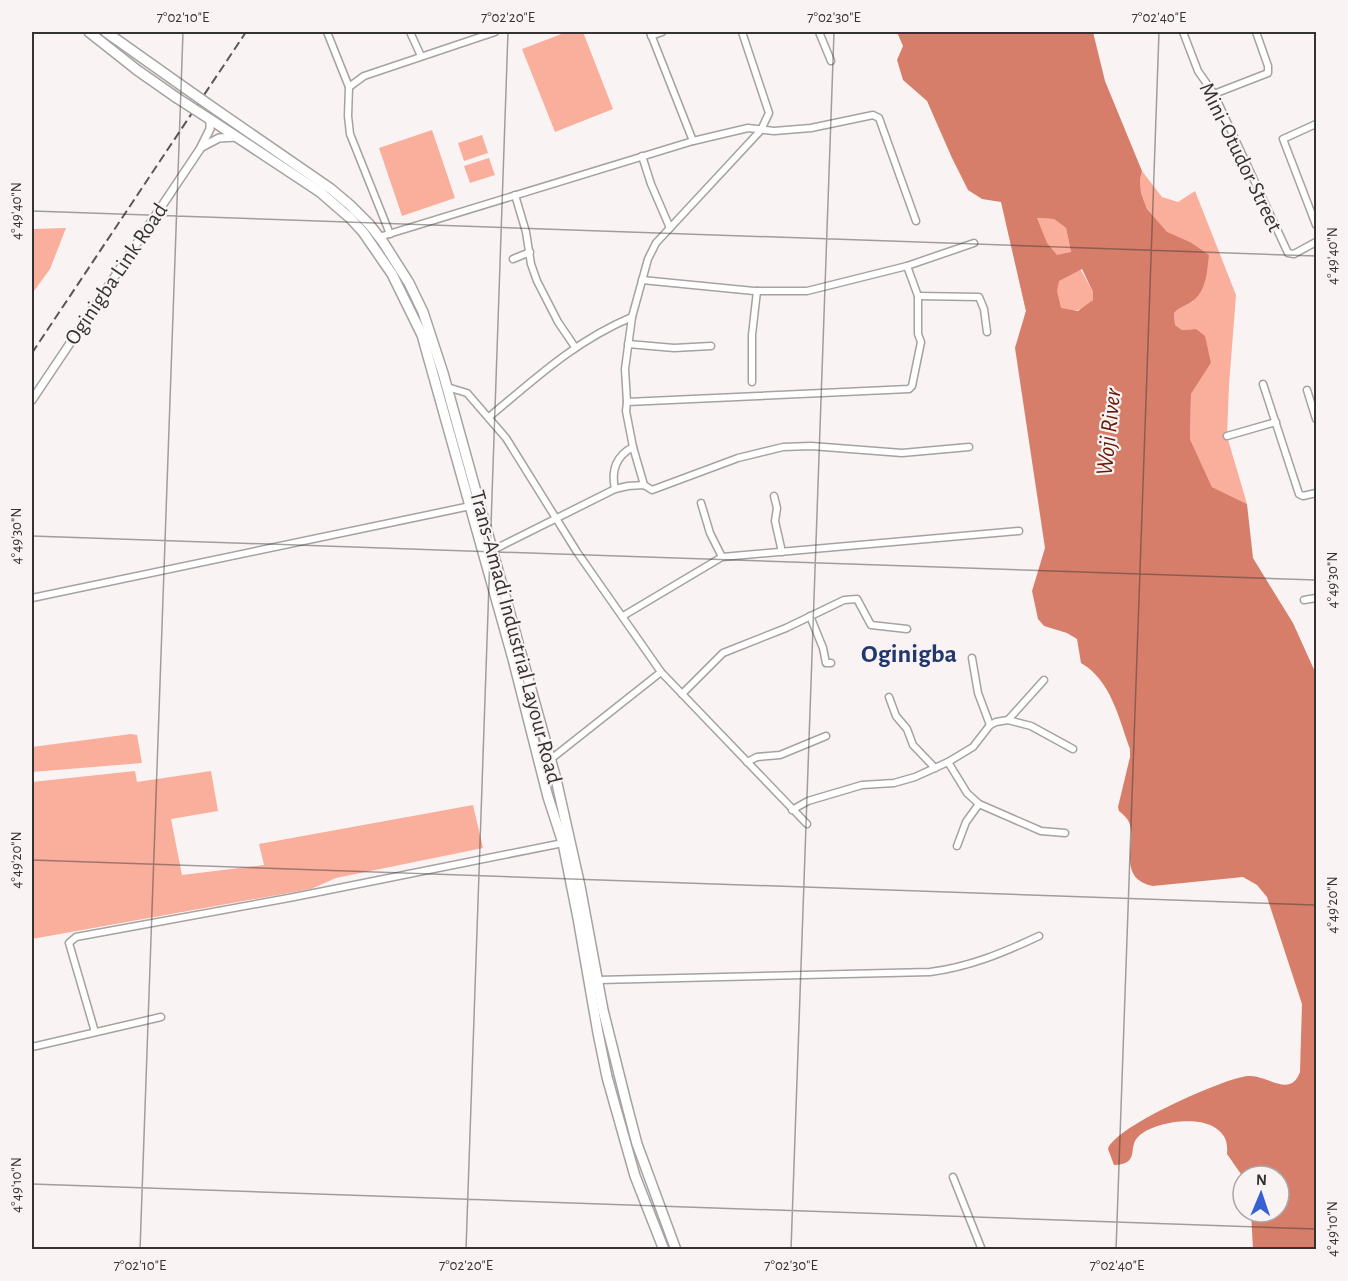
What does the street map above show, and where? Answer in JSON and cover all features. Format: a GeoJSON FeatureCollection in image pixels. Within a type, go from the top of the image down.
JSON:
{"type":"FeatureCollection","features":[{"type":"Feature","properties":{"kind":"main road","name":"Trans-Amadi Industrial Layour Road"},"geometry":{"type":"LineString","coordinates":[[89,32],[137,70],[336,205],[363,232],[392,274],[422,335],[475,505],[493,550],[569,832],[613,1052],[637,1144],[676,1250]]}},
{"type":"Feature","properties":{"kind":"main road","name":"Trans-Amadi Industrial Layour Road"},"geometry":{"type":"LineString","coordinates":[[106,32],[331,189],[350,205],[379,237],[410,283],[431,336],[447,387],[513,659],[563,843],[607,1077],[635,1176],[664,1250]]}},
{"type":"Feature","properties":{"kind":"main road"},"geometry":{"type":"LineString","coordinates":[[635,1176],[647,1172]]}},
{"type":"Feature","properties":{"kind":"street"},"geometry":{"type":"LineString","coordinates":[[327,32],[349,87],[350,134],[390,234]]}},
{"type":"Feature","properties":{"kind":"street"},"geometry":{"type":"LineString","coordinates":[[410,32],[421,56]]}},
{"type":"Feature","properties":{"kind":"street"},"geometry":{"type":"LineString","coordinates":[[349,87],[364,76],[493,32]]}},
{"type":"Feature","properties":{"kind":"street"},"geometry":{"type":"LineString","coordinates":[[662,32],[651,34],[693,141]]}},
{"type":"Feature","properties":{"kind":"street"},"geometry":{"type":"LineString","coordinates":[[742,32],[769,113],[761,130],[652,249],[632,317],[625,369],[626,411],[644,485],[649,490],[657,489],[738,458],[783,447],[811,446],[895,453],[969,447]]}},
{"type":"Feature","properties":{"kind":"street"},"geometry":{"type":"LineString","coordinates":[[819,32],[831,61]]}},
{"type":"Feature","properties":{"kind":"street","name":"Mini-Otudor Street"},"geometry":{"type":"LineString","coordinates":[[1183,32],[1198,71],[1214,94],[1288,252],[1294,254],[1317,242]]}},
{"type":"Feature","properties":{"kind":"street"},"geometry":{"type":"LineString","coordinates":[[1214,94],[1268,74],[1268,66],[1256,32]]}},
{"type":"Feature","properties":{"kind":"street"},"geometry":{"type":"LineString","coordinates":[[379,237],[693,141],[748,128],[761,130],[812,128],[863,116],[879,118],[916,221]]}},
{"type":"Feature","properties":{"kind":"street","name":"Oginigba Link Road"},"geometry":{"type":"LineString","coordinates":[[32,400],[200,148],[210,129],[209,118]]}},
{"type":"Feature","properties":{"kind":"street"},"geometry":{"type":"LineString","coordinates":[[1317,124],[1283,139],[1317,225]]}},
{"type":"Feature","properties":{"kind":"street"},"geometry":{"type":"LineString","coordinates":[[200,148],[219,138],[238,138]]}},
{"type":"Feature","properties":{"kind":"street"},"geometry":{"type":"LineString","coordinates":[[642,156],[670,228]]}},
{"type":"Feature","properties":{"kind":"street"},"geometry":{"type":"LineString","coordinates":[[515,195],[537,281],[558,322],[575,346]]}},
{"type":"Feature","properties":{"kind":"street"},"geometry":{"type":"LineString","coordinates":[[642,280],[757,291],[807,291],[907,266],[974,243]]}},
{"type":"Feature","properties":{"kind":"street"},"geometry":{"type":"LineString","coordinates":[[513,259],[530,252]]}},
{"type":"Feature","properties":{"kind":"street"},"geometry":{"type":"LineString","coordinates":[[627,402],[909,389],[912,386],[921,342],[918,334],[918,296],[907,266]]}},
{"type":"Feature","properties":{"kind":"street"},"geometry":{"type":"LineString","coordinates":[[752,382],[752,332],[757,291]]}},
{"type":"Feature","properties":{"kind":"street"},"geometry":{"type":"LineString","coordinates":[[918,296],[979,297],[984,309],[987,332]]}},
{"type":"Feature","properties":{"kind":"street"},"geometry":{"type":"LineString","coordinates":[[489,417],[575,346],[612,325],[632,317]]}},
{"type":"Feature","properties":{"kind":"street"},"geometry":{"type":"LineString","coordinates":[[628,344],[674,348],[711,346]]}},
{"type":"Feature","properties":{"kind":"street"},"geometry":{"type":"LineString","coordinates":[[1263,384],[1299,494],[1303,496],[1317,494]]}},
{"type":"Feature","properties":{"kind":"street"},"geometry":{"type":"LineString","coordinates":[[447,387],[467,393],[489,417],[515,453],[555,520],[661,672],[807,824]]}},
{"type":"Feature","properties":{"kind":"street"},"geometry":{"type":"LineString","coordinates":[[1307,390],[1317,419]]}},
{"type":"Feature","properties":{"kind":"street"},"geometry":{"type":"LineString","coordinates":[[1227,436],[1276,422]]}},
{"type":"Feature","properties":{"kind":"street"},"geometry":{"type":"LineString","coordinates":[[615,489],[617,464],[621,454],[633,447]]}},
{"type":"Feature","properties":{"kind":"street"},"geometry":{"type":"LineString","coordinates":[[493,550],[615,489],[644,485]]}},
{"type":"Feature","properties":{"kind":"street"},"geometry":{"type":"LineString","coordinates":[[774,496],[777,508],[775,521],[782,552]]}},
{"type":"Feature","properties":{"kind":"street"},"geometry":{"type":"LineString","coordinates":[[701,503],[710,533],[722,557]]}},
{"type":"Feature","properties":{"kind":"street"},"geometry":{"type":"LineString","coordinates":[[32,598],[475,505]]}},
{"type":"Feature","properties":{"kind":"street"},"geometry":{"type":"LineString","coordinates":[[623,616],[722,557],[1019,531]]}},
{"type":"Feature","properties":{"kind":"street"},"geometry":{"type":"LineString","coordinates":[[682,694],[723,653],[852,598],[859,601],[871,625],[907,629]]}},
{"type":"Feature","properties":{"kind":"street"},"geometry":{"type":"LineString","coordinates":[[1304,600],[1317,598]]}},
{"type":"Feature","properties":{"kind":"street"},"geometry":{"type":"LineString","coordinates":[[810,616],[826,663],[831,663]]}},
{"type":"Feature","properties":{"kind":"street"},"geometry":{"type":"LineString","coordinates":[[972,658],[978,693],[990,725]]}},
{"type":"Feature","properties":{"kind":"street"},"geometry":{"type":"LineString","coordinates":[[551,759],[661,672]]}},
{"type":"Feature","properties":{"kind":"street"},"geometry":{"type":"LineString","coordinates":[[1008,720],[1044,680]]}},
{"type":"Feature","properties":{"kind":"street"},"geometry":{"type":"LineString","coordinates":[[889,697],[896,716],[907,729],[913,745],[935,768]]}},
{"type":"Feature","properties":{"kind":"street"},"geometry":{"type":"LineString","coordinates":[[792,810],[800,804],[827,795],[862,785],[902,781],[935,768],[973,747],[990,725],[996,722],[1008,720],[1030,726],[1073,749]]}},
{"type":"Feature","properties":{"kind":"street"},"geometry":{"type":"LineString","coordinates":[[747,762],[757,757],[780,755],[826,736]]}},
{"type":"Feature","properties":{"kind":"street"},"geometry":{"type":"LineString","coordinates":[[948,762],[967,793],[979,804],[1041,831],[1065,833]]}},
{"type":"Feature","properties":{"kind":"street"},"geometry":{"type":"LineString","coordinates":[[957,846],[966,822],[979,804]]}},
{"type":"Feature","properties":{"kind":"street"},"geometry":{"type":"LineString","coordinates":[[95,1032],[69,943],[76,937],[294,897],[563,843]]}},
{"type":"Feature","properties":{"kind":"street"},"geometry":{"type":"LineString","coordinates":[[598,980],[930,972],[949,970],[984,961],[1039,936]]}},
{"type":"Feature","properties":{"kind":"street"},"geometry":{"type":"LineString","coordinates":[[32,1047],[161,1017]]}},
{"type":"Feature","properties":{"kind":"street"},"geometry":{"type":"LineString","coordinates":[[953,1176],[982,1250]]}},
{"type":"Feature","properties":{"kind":"shaded area"},"geometry":{"type":"Polygon","coordinates":[[[567,32],[583,32],[613,109],[555,132],[522,49],[567,32]]]}},
{"type":"Feature","properties":{"kind":"shaded area"},"geometry":{"type":"Polygon","coordinates":[[[432,130],[455,198],[402,216],[379,148],[432,130]]]}},
{"type":"Feature","properties":{"kind":"shaded area"},"geometry":{"type":"Polygon","coordinates":[[[482,135],[488,153],[464,161],[458,143],[482,135]]]}},
{"type":"Feature","properties":{"kind":"shaded area"},"geometry":{"type":"Polygon","coordinates":[[[489,158],[495,175],[470,183],[464,166],[489,158]]]}},
{"type":"Feature","properties":{"kind":"shaded area"},"geometry":{"type":"Polygon","coordinates":[[[1142,171],[1162,197],[1178,202],[1195,191],[1236,295],[1227,436],[1247,504],[1212,487],[1190,439],[1191,394],[1211,363],[1196,329],[1182,330],[1175,325],[1174,313],[1183,304],[1193,302],[1190,242],[1167,233],[1147,209],[1141,193],[1142,171]]]}},
{"type":"Feature","properties":{"kind":"shaded area"},"geometry":{"type":"Polygon","coordinates":[[[1001,201],[1036,218],[1054,219],[1066,228],[1071,252],[1093,292],[1093,300],[1085,307],[1075,310],[1061,309],[1015,348],[1026,311],[1001,201]]]}},
{"type":"Feature","properties":{"kind":"shaded area"},"geometry":{"type":"Polygon","coordinates":[[[66,228],[50,269],[34,291],[32,289],[32,229],[66,228]]]}},
{"type":"Feature","properties":{"kind":"shaded area"},"geometry":{"type":"Polygon","coordinates":[[[137,735],[142,763],[32,772],[32,747],[137,735]]]}},
{"type":"Feature","properties":{"kind":"shaded area"},"geometry":{"type":"Polygon","coordinates":[[[135,771],[137,782],[211,771],[218,811],[171,819],[182,875],[264,865],[259,844],[473,805],[483,848],[336,878],[311,889],[32,939],[32,782],[135,771]]]}},
{"type":"Feature","properties":{"kind":"water","name":"Woji River"},"geometry":{"type":"Polygon","coordinates":[[[897,32],[1093,32],[1105,81],[1142,171],[1141,193],[1147,209],[1167,232],[1190,242],[1209,255],[1202,290],[1194,300],[1174,313],[1175,325],[1182,330],[1196,329],[1205,336],[1211,363],[1191,394],[1190,439],[1212,487],[1247,504],[1253,558],[1293,623],[1316,674],[1316,1249],[1253,1249],[1252,1224],[1291,1224],[1291,1164],[1234,1164],[1227,1154],[1227,1145],[1221,1132],[1206,1124],[1186,1121],[1164,1124],[1145,1132],[1135,1141],[1131,1159],[1128,1162],[1114,1165],[1108,1149],[1129,1129],[1149,1117],[1217,1085],[1248,1076],[1284,1085],[1296,1080],[1300,1072],[1302,1004],[1267,897],[1257,885],[1243,877],[1153,886],[1141,882],[1134,876],[1130,859],[1131,830],[1129,822],[1118,807],[1130,749],[1118,713],[1100,679],[1081,663],[1077,639],[1067,633],[1044,626],[1038,619],[1032,591],[1045,548],[1015,348],[1026,311],[1001,202],[982,199],[968,190],[927,101],[903,80],[897,60],[903,46],[897,32]],[[1037,218],[1047,243],[1057,255],[1071,252],[1066,228],[1054,219],[1037,218]],[[1082,269],[1059,281],[1057,291],[1061,308],[1078,311],[1093,300],[1093,292],[1082,269]]]}},
{"type":"Feature","properties":{"kind":"railway"},"geometry":{"type":"LineString","coordinates":[[32,353],[246,32]]}},
{"type":"Feature","properties":{"kind":"district","name":"Oginigba"},"geometry":{"type":"Point","coordinates":[909,654]}}]}
